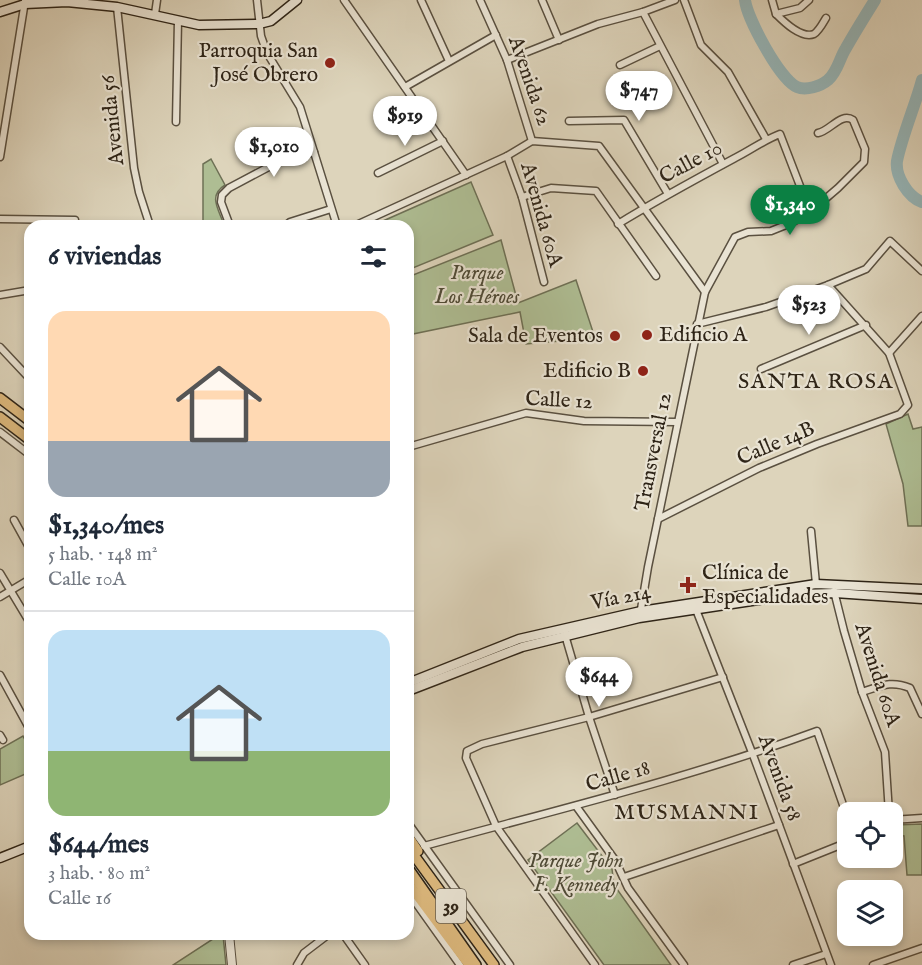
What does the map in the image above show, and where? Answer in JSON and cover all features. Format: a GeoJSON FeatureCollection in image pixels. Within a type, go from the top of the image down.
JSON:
{"type":"FeatureCollection","features":[{"type":"Feature","properties":{"kind":"highway"},"geometry":{"type":"LineString","coordinates":[[0,398],[24,416]]}},
{"type":"Feature","properties":{"kind":"highway"},"geometry":{"type":"LineString","coordinates":[[0,417],[24,435]]}},
{"type":"Feature","properties":{"kind":"highway"},"geometry":{"type":"LineString","coordinates":[[414,845],[481,946]]}},
{"type":"Feature","properties":{"kind":"highway","name":"39"},"geometry":{"type":"LineString","coordinates":[[414,855],[494,965]]}},
{"type":"Feature","properties":{"kind":"highway","name":"39"},"geometry":{"type":"LineString","coordinates":[[414,877],[476,965]]}},
{"type":"Feature","properties":{"kind":"highway"},"geometry":{"type":"LineString","coordinates":[[414,891],[469,965]]}},
{"type":"Feature","properties":{"kind":"main road"},"geometry":{"type":"LineString","coordinates":[[0,12],[25,2],[67,2],[117,7],[199,25],[259,24],[272,21],[297,0]]}},
{"type":"Feature","properties":{"kind":"main road","name":"Vía 214"},"geometry":{"type":"LineString","coordinates":[[695,607],[816,584],[922,599]]}},
{"type":"Feature","properties":{"kind":"main road","name":"Vía 214"},"geometry":{"type":"LineString","coordinates":[[414,681],[519,639],[564,632],[640,615],[834,588],[922,589]]}},
{"type":"Feature","properties":{"kind":"main road","name":"Vía 214"},"geometry":{"type":"LineString","coordinates":[[414,689],[564,632]]}},
{"type":"Feature","properties":{"kind":"main road"},"geometry":{"type":"LineString","coordinates":[[0,858],[24,848]]}},
{"type":"Feature","properties":{"kind":"street"},"geometry":{"type":"LineString","coordinates":[[155,14],[157,0]]}},
{"type":"Feature","properties":{"kind":"street"},"geometry":{"type":"LineString","coordinates":[[256,0],[261,36],[267,52],[300,107],[309,130],[335,220]]}},
{"type":"Feature","properties":{"kind":"street"},"geometry":{"type":"LineString","coordinates":[[344,0],[466,175]]}},
{"type":"Feature","properties":{"kind":"street"},"geometry":{"type":"LineString","coordinates":[[421,0],[449,61]]}},
{"type":"Feature","properties":{"kind":"street","name":"Avenida 62"},"geometry":{"type":"LineString","coordinates":[[480,0],[507,60],[532,141]]}},
{"type":"Feature","properties":{"kind":"street"},"geometry":{"type":"LineString","coordinates":[[542,0],[559,40]]}},
{"type":"Feature","properties":{"kind":"street"},"geometry":{"type":"LineString","coordinates":[[507,60],[598,24],[643,12],[675,0]]}},
{"type":"Feature","properties":{"kind":"street"},"geometry":{"type":"LineString","coordinates":[[684,0],[701,45],[728,72],[766,139]]}},
{"type":"Feature","properties":{"kind":"street"},"geometry":{"type":"LineString","coordinates":[[772,0],[776,14],[800,33],[816,33],[826,18]]}},
{"type":"Feature","properties":{"kind":"street"},"geometry":{"type":"LineString","coordinates":[[776,14],[800,8],[809,0]]}},
{"type":"Feature","properties":{"kind":"street"},"geometry":{"type":"LineString","coordinates":[[0,157],[25,2]]}},
{"type":"Feature","properties":{"kind":"street","name":"Avenida 56"},"geometry":{"type":"LineString","coordinates":[[117,7],[134,168],[148,220]]}},
{"type":"Feature","properties":{"kind":"street"},"geometry":{"type":"LineString","coordinates":[[643,12],[723,164]]}},
{"type":"Feature","properties":{"kind":"street"},"geometry":{"type":"LineString","coordinates":[[176,122],[178,20]]}},
{"type":"Feature","properties":{"kind":"street"},"geometry":{"type":"LineString","coordinates":[[405,87],[496,35]]}},
{"type":"Feature","properties":{"kind":"street"},"geometry":{"type":"LineString","coordinates":[[620,64],[660,46]]}},
{"type":"Feature","properties":{"kind":"street"},"geometry":{"type":"LineString","coordinates":[[810,212],[864,162],[865,149],[853,120],[849,117],[844,117],[825,132],[818,133]]}},
{"type":"Feature","properties":{"kind":"street"},"geometry":{"type":"LineString","coordinates":[[569,121],[624,120],[668,194]]}},
{"type":"Feature","properties":{"kind":"street","name":"Calle 10"},"geometry":{"type":"LineString","coordinates":[[618,224],[766,139],[780,134],[810,212]]}},
{"type":"Feature","properties":{"kind":"street"},"geometry":{"type":"LineString","coordinates":[[378,173],[443,141]]}},
{"type":"Feature","properties":{"kind":"street"},"geometry":{"type":"LineString","coordinates":[[367,220],[507,156],[532,141],[599,146],[705,292]]}},
{"type":"Feature","properties":{"kind":"street"},"geometry":{"type":"LineString","coordinates":[[228,220],[221,202],[222,195],[229,188],[278,162],[314,152]]}},
{"type":"Feature","properties":{"kind":"street","name":"Avenida 60A"},"geometry":{"type":"LineString","coordinates":[[507,156],[522,196],[544,282]]}},
{"type":"Feature","properties":{"kind":"street"},"geometry":{"type":"LineString","coordinates":[[522,196],[552,188],[596,191],[656,276]]}},
{"type":"Feature","properties":{"kind":"street"},"geometry":{"type":"LineString","coordinates":[[296,220],[331,209]]}},
{"type":"Feature","properties":{"kind":"street","name":"Transversal 12"},"geometry":{"type":"LineString","coordinates":[[640,615],[677,422],[705,292],[735,237],[748,232],[771,231],[810,212]]}},
{"type":"Feature","properties":{"kind":"street"},"geometry":{"type":"LineString","coordinates":[[0,219],[75,220]]}},
{"type":"Feature","properties":{"kind":"street"},"geometry":{"type":"LineString","coordinates":[[697,324],[766,308],[828,285],[866,268],[890,241],[922,271]]}},
{"type":"Feature","properties":{"kind":"street"},"geometry":{"type":"LineString","coordinates":[[828,285],[890,353],[922,316]]}},
{"type":"Feature","properties":{"kind":"street"},"geometry":{"type":"LineString","coordinates":[[0,296],[24,291]]}},
{"type":"Feature","properties":{"kind":"street"},"geometry":{"type":"LineString","coordinates":[[761,369],[866,325]]}},
{"type":"Feature","properties":{"kind":"street"},"geometry":{"type":"LineString","coordinates":[[0,347],[24,373]]}},
{"type":"Feature","properties":{"kind":"street","name":"Calle 14B"},"geometry":{"type":"LineString","coordinates":[[658,519],[759,468],[900,414],[908,405],[890,353]]}},
{"type":"Feature","properties":{"kind":"street","name":"Calle 12"},"geometry":{"type":"LineString","coordinates":[[414,445],[526,414],[584,421],[677,422]]}},
{"type":"Feature","properties":{"kind":"street"},"geometry":{"type":"LineString","coordinates":[[0,432],[24,450]]}},
{"type":"Feature","properties":{"kind":"street"},"geometry":{"type":"LineString","coordinates":[[14,520],[24,538]]}},
{"type":"Feature","properties":{"kind":"street"},"geometry":{"type":"LineString","coordinates":[[811,531],[816,584]]}},
{"type":"Feature","properties":{"kind":"street"},"geometry":{"type":"LineString","coordinates":[[0,573],[24,613]]}},
{"type":"Feature","properties":{"kind":"street"},"geometry":{"type":"LineString","coordinates":[[0,597],[24,583]]}},
{"type":"Feature","properties":{"kind":"street","name":"Avenida 60A"},"geometry":{"type":"LineString","coordinates":[[834,588],[843,631],[862,692],[885,752],[888,802]]}},
{"type":"Feature","properties":{"kind":"street","name":"Avenida 58"},"geometry":{"type":"LineString","coordinates":[[695,607],[831,965]]}},
{"type":"Feature","properties":{"kind":"street"},"geometry":{"type":"LineString","coordinates":[[564,632],[615,795]]}},
{"type":"Feature","properties":{"kind":"street"},"geometry":{"type":"LineString","coordinates":[[0,675],[24,719]]}},
{"type":"Feature","properties":{"kind":"street"},"geometry":{"type":"LineString","coordinates":[[595,965],[496,826],[466,758],[467,751],[482,744],[589,717],[723,677]]}},
{"type":"Feature","properties":{"kind":"street"},"geometry":{"type":"LineString","coordinates":[[862,692],[897,683],[910,688],[922,714]]}},
{"type":"Feature","properties":{"kind":"street","name":"Calle 18"},"geometry":{"type":"LineString","coordinates":[[424,846],[576,806],[753,755],[817,731],[842,802]]}},
{"type":"Feature","properties":{"kind":"street"},"geometry":{"type":"LineString","coordinates":[[576,806],[615,860],[628,888],[684,965]]}},
{"type":"Feature","properties":{"kind":"street"},"geometry":{"type":"LineString","coordinates":[[903,819],[922,818]]}},
{"type":"Feature","properties":{"kind":"street"},"geometry":{"type":"LineString","coordinates":[[624,877],[779,825]]}},
{"type":"Feature","properties":{"kind":"street"},"geometry":{"type":"LineString","coordinates":[[414,832],[510,965]]}},
{"type":"Feature","properties":{"kind":"street"},"geometry":{"type":"LineString","coordinates":[[793,864],[837,846]]}},
{"type":"Feature","properties":{"kind":"street"},"geometry":{"type":"LineString","coordinates":[[414,900],[460,965]]}},
{"type":"Feature","properties":{"kind":"street"},"geometry":{"type":"LineString","coordinates":[[230,940],[232,965]]}},
{"type":"Feature","properties":{"kind":"street"},"geometry":{"type":"LineString","coordinates":[[297,965],[304,953],[321,940]]}},
{"type":"Feature","properties":{"kind":"street"},"geometry":{"type":"LineString","coordinates":[[347,940],[362,964]]}},
{"type":"Feature","properties":{"kind":"street"},"geometry":{"type":"LineString","coordinates":[[873,965],[922,948]]}},
{"type":"Feature","properties":{"kind":"street"},"geometry":{"type":"LineString","coordinates":[[793,965],[826,954]]}},
{"type":"Feature","properties":{"kind":"green space"},"geometry":{"type":"Polygon","coordinates":[[[211,159],[225,185],[216,197],[222,220],[203,220],[203,164],[211,159]]]}},
{"type":"Feature","properties":{"kind":"green space"},"geometry":{"type":"Polygon","coordinates":[[[471,182],[493,235],[414,268],[414,220],[385,220],[471,182]]]}},
{"type":"Feature","properties":{"kind":"green space","name":"Parque Los Héroes"},"geometry":{"type":"Polygon","coordinates":[[[501,240],[518,303],[576,280],[595,338],[526,344],[520,312],[414,334],[414,275],[501,240]]]}},
{"type":"Feature","properties":{"kind":"green space"},"geometry":{"type":"Polygon","coordinates":[[[908,414],[913,429],[922,427],[922,526],[908,526],[903,484],[886,424],[908,414]]]}},
{"type":"Feature","properties":{"kind":"green space"},"geometry":{"type":"Polygon","coordinates":[[[23,736],[24,775],[0,785],[0,749],[23,736]]]}},
{"type":"Feature","properties":{"kind":"green space","name":"Parque John F. Kennedy"},"geometry":{"type":"Polygon","coordinates":[[[577,823],[612,869],[614,885],[671,965],[604,965],[528,860],[577,823]]]}},
{"type":"Feature","properties":{"kind":"green space"},"geometry":{"type":"Polygon","coordinates":[[[922,824],[922,875],[907,875],[903,825],[922,824]]]}},
{"type":"Feature","properties":{"kind":"green space"},"geometry":{"type":"Polygon","coordinates":[[[211,940],[224,940],[226,965],[173,965],[211,940]]]}},
{"type":"Feature","properties":{"kind":"waterway"},"geometry":{"type":"LineString","coordinates":[[745,0],[765,48],[782,73],[797,87],[805,88],[828,80],[875,0]]}},
{"type":"Feature","properties":{"kind":"waterway"},"geometry":{"type":"LineString","coordinates":[[922,80],[897,161],[898,173],[907,191],[922,202]]}},
{"type":"Feature","properties":{"kind":"place","name":"Parroquia San José Obrero"},"geometry":{"type":"Point","coordinates":[330,63]}},
{"type":"Feature","properties":{"kind":"place","name":"Edificio A"},"geometry":{"type":"Point","coordinates":[647,335]}},
{"type":"Feature","properties":{"kind":"place","name":"Sala de Eventos"},"geometry":{"type":"Point","coordinates":[615,336]}},
{"type":"Feature","properties":{"kind":"place","name":"Edificio B"},"geometry":{"type":"Point","coordinates":[643,371]}},
{"type":"Feature","properties":{"kind":"place","name":"Clínica de Especialidades"},"geometry":{"type":"Point","coordinates":[688,585]}},
{"type":"Feature","properties":{"kind":"district","name":"SANTA ROSA"},"geometry":{"type":"Point","coordinates":[816,382]}},
{"type":"Feature","properties":{"kind":"district","name":"MUSMANNI"},"geometry":{"type":"Point","coordinates":[687,813]}}]}
